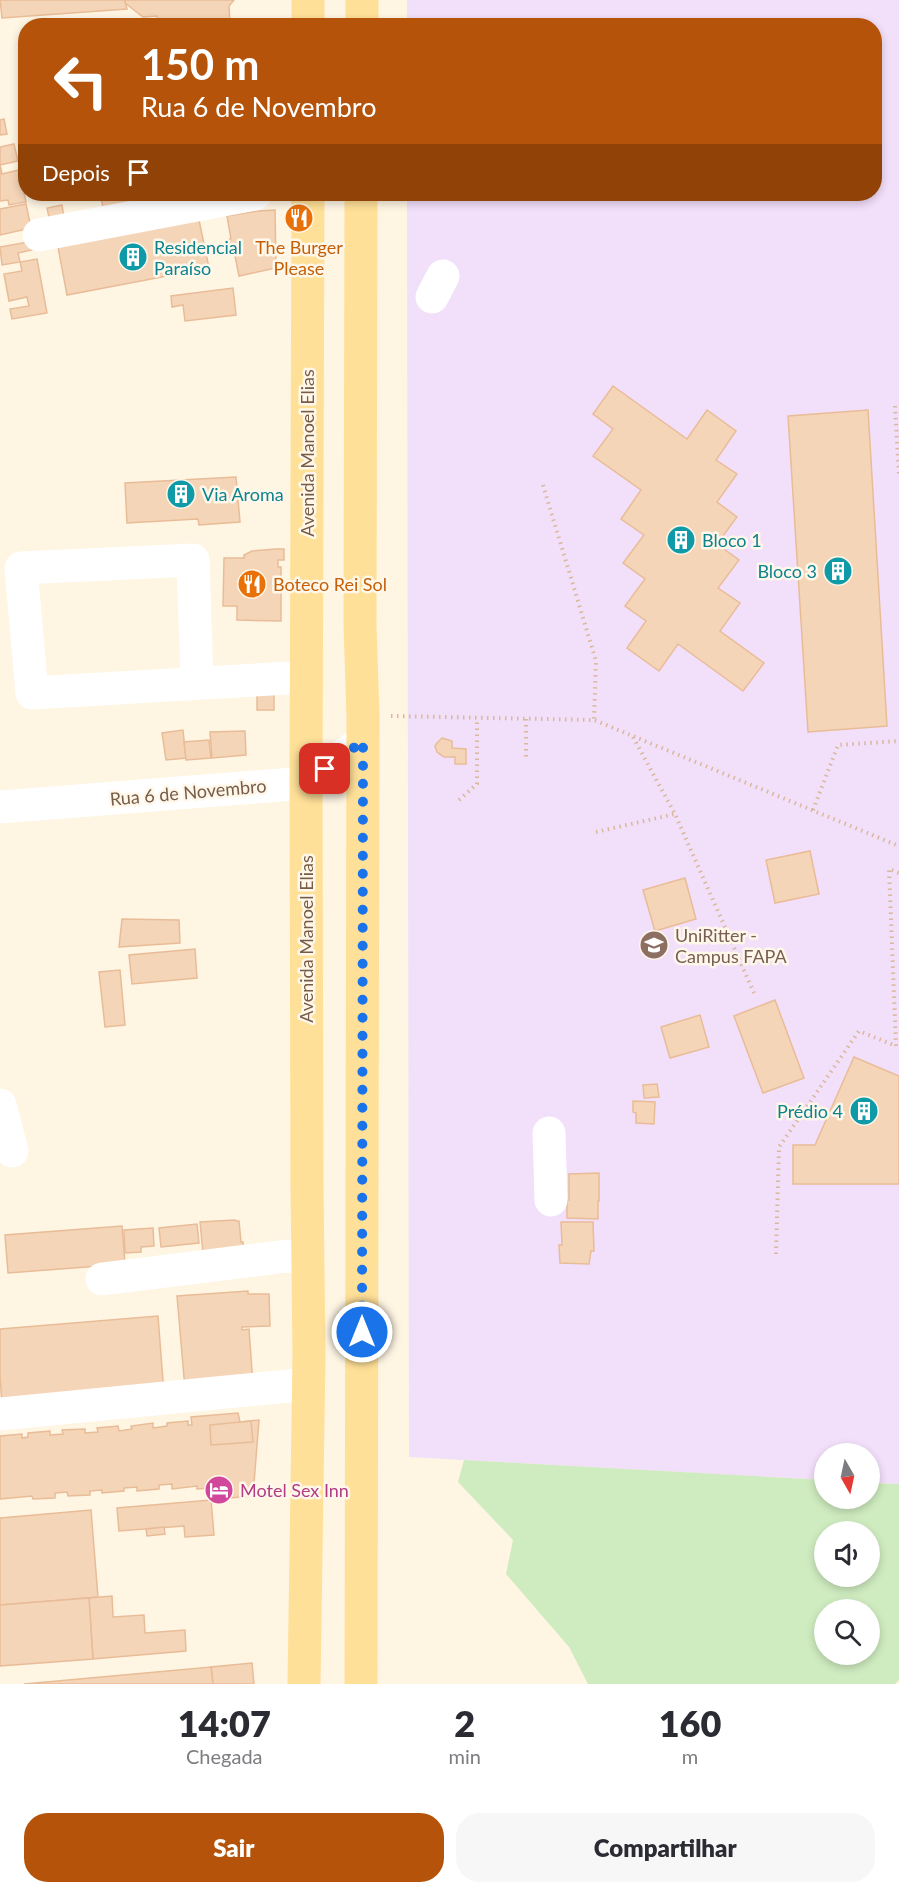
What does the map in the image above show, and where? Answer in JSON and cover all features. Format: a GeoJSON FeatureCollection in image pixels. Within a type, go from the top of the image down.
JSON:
{"type":"FeatureCollection","features":[{"type":"Feature","properties":{"kind":"main road"},"geometry":{"type":"LineString","coordinates":[[308,0],[308,18]]}},
{"type":"Feature","properties":{"kind":"main road"},"geometry":{"type":"LineString","coordinates":[[362,0],[362,18]]}},
{"type":"Feature","properties":{"kind":"main road","name":"Avenida Manoel Elias"},"geometry":{"type":"LineString","coordinates":[[304,1684],[309,1370],[306,783],[308,201]]}},
{"type":"Feature","properties":{"kind":"main road"},"geometry":{"type":"LineString","coordinates":[[361,201],[360,625],[363,728],[361,1684]]}},
{"type":"Feature","properties":{"kind":"main road"},"geometry":{"type":"LineString","coordinates":[[309,1370],[362,1354]]}},
{"type":"Feature","properties":{"kind":"street"},"geometry":{"type":"LineString","coordinates":[[39,236],[219,201]]}},
{"type":"Feature","properties":{"kind":"street"},"geometry":{"type":"LineString","coordinates":[[198,683],[193,560],[21,568],[32,693],[306,677]]}},
{"type":"Feature","properties":{"kind":"street"},"geometry":{"type":"LineString","coordinates":[[306,783],[363,728]]}},
{"type":"Feature","properties":{"kind":"street","name":"Rua 6 de Novembro"},"geometry":{"type":"LineString","coordinates":[[0,807],[306,783]]}},
{"type":"Feature","properties":{"kind":"street"},"geometry":{"type":"LineString","coordinates":[[0,1105],[12,1151]]}},
{"type":"Feature","properties":{"kind":"street"},"geometry":{"type":"LineString","coordinates":[[549,1133],[551,1200]]}},
{"type":"Feature","properties":{"kind":"street"},"geometry":{"type":"LineString","coordinates":[[102,1279],[287,1256],[308,1257]]}},
{"type":"Feature","properties":{"kind":"street"},"geometry":{"type":"LineString","coordinates":[[0,1414],[309,1370]]}},
{"type":"Feature","properties":{"kind":"path"},"geometry":{"type":"LineString","coordinates":[[895,406],[899,474]]}},
{"type":"Feature","properties":{"kind":"path"},"geometry":{"type":"LineString","coordinates":[[543,485],[596,661],[594,720]]}},
{"type":"Feature","properties":{"kind":"path"},"geometry":{"type":"LineString","coordinates":[[363,728],[477,718],[594,720],[899,846]]}},
{"type":"Feature","properties":{"kind":"path"},"geometry":{"type":"LineString","coordinates":[[459,800],[477,784],[477,718]]}},
{"type":"Feature","properties":{"kind":"path"},"geometry":{"type":"LineString","coordinates":[[526,719],[526,761]]}},
{"type":"Feature","properties":{"kind":"path"},"geometry":{"type":"LineString","coordinates":[[632,735],[675,814],[754,993]]}},
{"type":"Feature","properties":{"kind":"path"},"geometry":{"type":"LineString","coordinates":[[813,810],[838,745],[899,741]]}},
{"type":"Feature","properties":{"kind":"path"},"geometry":{"type":"LineString","coordinates":[[596,832],[675,814]]}},
{"type":"Feature","properties":{"kind":"path"},"geometry":{"type":"LineString","coordinates":[[776,1254],[779,1147],[860,1031],[896,1046],[889,869],[899,873]]}},
{"type":"Feature","properties":{"kind":"shaded area","name":"UniRitter - Campus FAPA"},"geometry":{"type":"Polygon","coordinates":[[[407,0],[899,0],[899,1484],[880,1483],[880,1443],[814,1443],[814,1479],[409,1457],[407,201],[882,201],[882,18],[407,18],[407,0]]]}},
{"type":"Feature","properties":{"kind":"green space"},"geometry":{"type":"Polygon","coordinates":[[[464,1460],[814,1479],[814,1509],[880,1509],[880,1483],[899,1484],[899,1680],[895,1684],[588,1684],[569,1647],[506,1574],[513,1540],[458,1482],[464,1460]]]}},
{"type":"Feature","properties":{"kind":"building"},"geometry":{"type":"Polygon","coordinates":[[[0,0],[125,0],[127,9],[2,18],[0,0]]]}},
{"type":"Feature","properties":{"kind":"building"},"geometry":{"type":"Polygon","coordinates":[[[125,0],[234,0],[229,6],[230,18],[143,17],[125,3],[125,0]]]}},
{"type":"Feature","properties":{"kind":"building"},"geometry":{"type":"Polygon","coordinates":[[[4,119],[7,134],[0,135],[0,120],[4,119]]]}},
{"type":"Feature","properties":{"kind":"building"},"geometry":{"type":"Polygon","coordinates":[[[14,144],[18,161],[0,165],[0,147],[14,144]]]}},
{"type":"Feature","properties":{"kind":"building"},"geometry":{"type":"Polygon","coordinates":[[[0,165],[2,174],[18,170],[18,201],[26,202],[9,205],[8,200],[0,201],[0,165]]]}},
{"type":"Feature","properties":{"kind":"building"},"geometry":{"type":"Polygon","coordinates":[[[102,201],[166,201],[104,214],[102,201]]]}},
{"type":"Feature","properties":{"kind":"building"},"geometry":{"type":"Polygon","coordinates":[[[26,204],[31,228],[0,235],[0,209],[26,204]]]}},
{"type":"Feature","properties":{"kind":"building"},"geometry":{"type":"Polygon","coordinates":[[[62,205],[65,223],[51,226],[47,208],[62,205]]]}},
{"type":"Feature","properties":{"kind":"building"},"geometry":{"type":"Polygon","coordinates":[[[275,210],[276,268],[239,276],[234,251],[228,252],[225,240],[231,239],[227,216],[275,210]]]}},
{"type":"Feature","properties":{"kind":"building","name":"Residencial Paraíso"},"geometry":{"type":"Polygon","coordinates":[[[199,220],[209,268],[67,295],[58,247],[199,220]]]}},
{"type":"Feature","properties":{"kind":"building"},"geometry":{"type":"Polygon","coordinates":[[[34,241],[36,249],[18,253],[20,262],[2,265],[0,247],[34,241]]]}},
{"type":"Feature","properties":{"kind":"building"},"geometry":{"type":"Polygon","coordinates":[[[37,259],[47,313],[12,319],[10,309],[29,306],[27,297],[9,301],[4,274],[22,271],[20,262],[37,259]]]}},
{"type":"Feature","properties":{"kind":"building"},"geometry":{"type":"Polygon","coordinates":[[[233,288],[236,315],[185,321],[183,305],[172,307],[171,296],[233,288]]]}},
{"type":"Feature","properties":{"kind":"building","name":"Bloco 1"},"geometry":{"type":"Polygon","coordinates":[[[613,386],[687,439],[707,410],[736,431],[716,460],[737,474],[717,502],[737,517],[717,544],[739,560],[718,588],[740,603],[720,631],[764,663],[743,691],[678,644],[659,671],[627,648],[646,621],[625,606],[645,579],[623,563],[644,535],[621,519],[641,490],[593,456],[613,429],[593,414],[613,386]]]}},
{"type":"Feature","properties":{"kind":"building","name":"Bloco 3"},"geometry":{"type":"Polygon","coordinates":[[[868,410],[887,726],[808,732],[788,416],[868,410]]]}},
{"type":"Feature","properties":{"kind":"building","name":"Via Aroma"},"geometry":{"type":"Polygon","coordinates":[[[236,477],[240,522],[199,525],[198,519],[127,523],[125,483],[236,477]]]}},
{"type":"Feature","properties":{"kind":"building","name":"Boteco Rei Sol"},"geometry":{"type":"Polygon","coordinates":[[[284,549],[284,560],[278,560],[278,567],[281,567],[281,621],[237,620],[237,606],[223,606],[224,558],[244,558],[244,555],[252,551],[284,549]]]}},
{"type":"Feature","properties":{"kind":"building"},"geometry":{"type":"Polygon","coordinates":[[[257,694],[274,694],[274,710],[257,710],[257,694]]]}},
{"type":"Feature","properties":{"kind":"building"},"geometry":{"type":"Polygon","coordinates":[[[183,730],[186,758],[166,760],[162,733],[183,730]]]}},
{"type":"Feature","properties":{"kind":"building"},"geometry":{"type":"Polygon","coordinates":[[[245,731],[246,755],[212,758],[210,732],[245,731]]]}},
{"type":"Feature","properties":{"kind":"building"},"geometry":{"type":"Polygon","coordinates":[[[442,738],[452,741],[452,748],[466,749],[466,764],[455,764],[455,757],[444,757],[437,752],[435,746],[442,738]]]}},
{"type":"Feature","properties":{"kind":"building"},"geometry":{"type":"Polygon","coordinates":[[[209,740],[211,758],[186,760],[184,742],[209,740]]]}},
{"type":"Feature","properties":{"kind":"building"},"geometry":{"type":"Polygon","coordinates":[[[810,851],[819,894],[775,903],[766,860],[810,851]]]}},
{"type":"Feature","properties":{"kind":"building"},"geometry":{"type":"Polygon","coordinates":[[[685,878],[696,919],[655,931],[643,890],[685,878]]]}},
{"type":"Feature","properties":{"kind":"building"},"geometry":{"type":"Polygon","coordinates":[[[122,919],[179,920],[180,943],[119,947],[122,919]]]}},
{"type":"Feature","properties":{"kind":"building"},"geometry":{"type":"Polygon","coordinates":[[[195,949],[197,978],[132,984],[129,955],[195,949]]]}},
{"type":"Feature","properties":{"kind":"building"},"geometry":{"type":"Polygon","coordinates":[[[120,970],[125,1025],[105,1027],[99,972],[120,970]]]}},
{"type":"Feature","properties":{"kind":"building"},"geometry":{"type":"Polygon","coordinates":[[[775,1000],[804,1078],[763,1093],[734,1016],[775,1000]]]}},
{"type":"Feature","properties":{"kind":"building"},"geometry":{"type":"Polygon","coordinates":[[[700,1015],[709,1047],[670,1058],[661,1027],[700,1015]]]}},
{"type":"Feature","properties":{"kind":"building","name":"Prédio 4"},"geometry":{"type":"Polygon","coordinates":[[[854,1057],[899,1076],[899,1184],[793,1184],[793,1145],[815,1145],[854,1057]]]}},
{"type":"Feature","properties":{"kind":"building"},"geometry":{"type":"Polygon","coordinates":[[[657,1084],[659,1097],[644,1098],[643,1085],[657,1084]]]}},
{"type":"Feature","properties":{"kind":"building"},"geometry":{"type":"Polygon","coordinates":[[[633,1101],[655,1102],[654,1124],[636,1123],[633,1101]]]}},
{"type":"Feature","properties":{"kind":"building"},"geometry":{"type":"Polygon","coordinates":[[[599,1173],[598,1219],[567,1218],[569,1174],[599,1173]]]}},
{"type":"Feature","properties":{"kind":"building"},"geometry":{"type":"Polygon","coordinates":[[[239,1221],[243,1247],[203,1253],[200,1222],[239,1221]]]}},
{"type":"Feature","properties":{"kind":"building"},"geometry":{"type":"Polygon","coordinates":[[[561,1222],[593,1222],[594,1251],[591,1251],[589,1264],[560,1263],[561,1222]]]}},
{"type":"Feature","properties":{"kind":"building"},"geometry":{"type":"Polygon","coordinates":[[[197,1224],[199,1243],[161,1247],[159,1228],[197,1224]]]}},
{"type":"Feature","properties":{"kind":"building"},"geometry":{"type":"Polygon","coordinates":[[[122,1226],[125,1264],[8,1273],[5,1235],[122,1226]]]}},
{"type":"Feature","properties":{"kind":"building"},"geometry":{"type":"Polygon","coordinates":[[[153,1228],[154,1246],[141,1247],[141,1252],[125,1253],[124,1230],[153,1228]]]}},
{"type":"Feature","properties":{"kind":"building"},"geometry":{"type":"Polygon","coordinates":[[[248,1291],[248,1294],[269,1294],[270,1326],[242,1327],[242,1330],[249,1329],[253,1384],[185,1389],[177,1296],[248,1291]]]}},
{"type":"Feature","properties":{"kind":"building"},"geometry":{"type":"Polygon","coordinates":[[[158,1316],[164,1394],[2,1406],[0,1329],[158,1316]]]}},
{"type":"Feature","properties":{"kind":"building"},"geometry":{"type":"Polygon","coordinates":[[[238,1413],[240,1422],[259,1420],[253,1496],[230,1498],[229,1481],[224,1481],[224,1487],[197,1489],[197,1486],[172,1489],[172,1484],[159,1485],[159,1489],[137,1491],[137,1487],[102,1493],[102,1490],[90,1491],[90,1495],[68,1496],[67,1492],[55,1493],[55,1498],[33,1499],[32,1496],[0,1499],[0,1436],[22,1434],[22,1438],[28,1437],[28,1433],[50,1431],[50,1435],[63,1434],[62,1430],[85,1429],[85,1433],[98,1432],[97,1428],[118,1426],[119,1431],[132,1429],[131,1426],[153,1423],[153,1428],[167,1426],[167,1423],[188,1421],[188,1425],[192,1425],[191,1417],[238,1413]]]}},
{"type":"Feature","properties":{"kind":"building"},"geometry":{"type":"Polygon","coordinates":[[[251,1421],[253,1442],[211,1445],[210,1425],[251,1421]]]}},
{"type":"Feature","properties":{"kind":"building"},"geometry":{"type":"Polygon","coordinates":[[[211,1500],[214,1535],[185,1537],[184,1526],[119,1531],[117,1508],[211,1500]]]}},
{"type":"Feature","properties":{"kind":"building"},"geometry":{"type":"Polygon","coordinates":[[[91,1510],[98,1597],[0,1605],[0,1518],[91,1510]]]}},
{"type":"Feature","properties":{"kind":"building"},"geometry":{"type":"Polygon","coordinates":[[[164,1527],[165,1534],[147,1536],[146,1529],[164,1527]]]}},
{"type":"Feature","properties":{"kind":"building"},"geometry":{"type":"Polygon","coordinates":[[[112,1596],[113,1617],[144,1615],[145,1633],[185,1630],[186,1651],[93,1659],[89,1598],[112,1596]]]}},
{"type":"Feature","properties":{"kind":"building"},"geometry":{"type":"Polygon","coordinates":[[[89,1598],[93,1659],[0,1666],[0,1605],[89,1598]]]}},
{"type":"Feature","properties":{"kind":"building"},"geometry":{"type":"Polygon","coordinates":[[[252,1663],[254,1684],[213,1684],[211,1667],[252,1663]]]}},
{"type":"Feature","properties":{"kind":"building"},"geometry":{"type":"Polygon","coordinates":[[[211,1667],[213,1684],[24,1684],[211,1667]]]}},
{"type":"Feature","properties":{"kind":"place","name":"The Burger Please"},"geometry":{"type":"Point","coordinates":[299,218]}},
{"type":"Feature","properties":{"kind":"place","name":"Residencial Paraíso"},"geometry":{"type":"Point","coordinates":[133,257]}},
{"type":"Feature","properties":{"kind":"place","name":"Via Aroma"},"geometry":{"type":"Point","coordinates":[181,494]}},
{"type":"Feature","properties":{"kind":"place","name":"Bloco 1"},"geometry":{"type":"Point","coordinates":[681,540]}},
{"type":"Feature","properties":{"kind":"place","name":"Bloco 3"},"geometry":{"type":"Point","coordinates":[838,571]}},
{"type":"Feature","properties":{"kind":"place","name":"Boteco Rei Sol"},"geometry":{"type":"Point","coordinates":[252,584]}},
{"type":"Feature","properties":{"kind":"place","name":"UniRitter - Campus FAPA"},"geometry":{"type":"Point","coordinates":[654,945]}},
{"type":"Feature","properties":{"kind":"place","name":"Prédio 4"},"geometry":{"type":"Point","coordinates":[864,1111]}},
{"type":"Feature","properties":{"kind":"place","name":"Motel Sex Inn"},"geometry":{"type":"Point","coordinates":[219,1490]}},
{"type":"Feature","properties":{"kind":"route"},"geometry":{"type":"LineString","coordinates":[[325,769],[363,741],[362,1332]]}}]}
